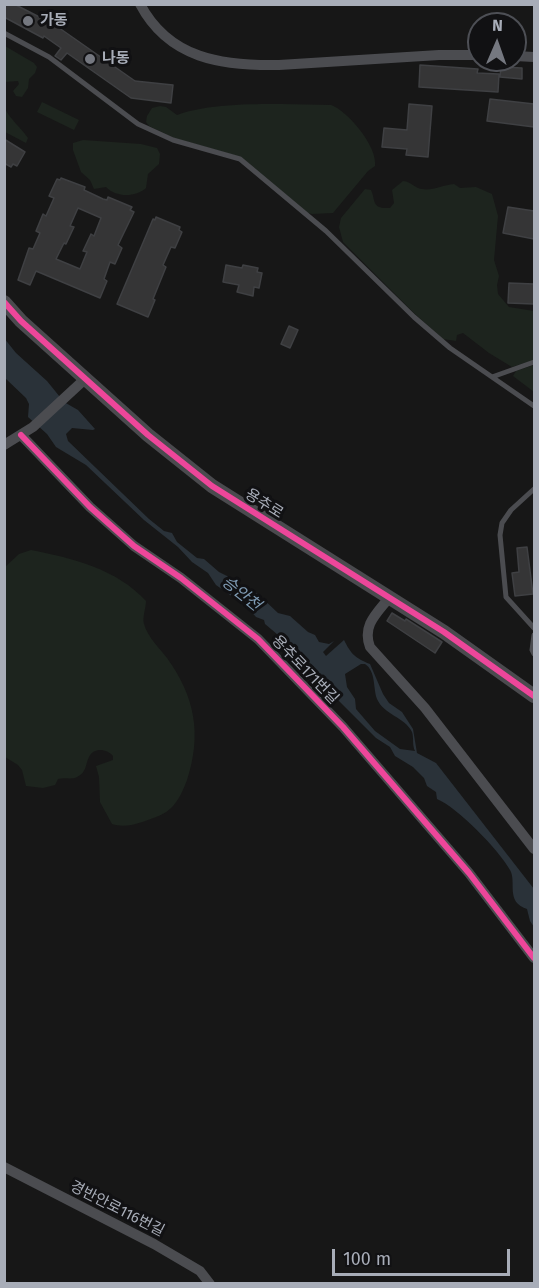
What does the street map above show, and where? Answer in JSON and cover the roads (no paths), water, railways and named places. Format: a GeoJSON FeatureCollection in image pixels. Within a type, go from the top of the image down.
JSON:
{"type":"FeatureCollection","features":[{"type":"Feature","properties":{"kind":"street"},"geometry":{"type":"LineString","coordinates":[[140,4],[155,28],[176,46],[190,54],[225,62],[260,66],[467,55]]}},
{"type":"Feature","properties":{"kind":"street","name":"용추로"},"geometry":{"type":"LineString","coordinates":[[4,302],[80,384],[212,486],[444,632],[534,696]]}},
{"type":"Feature","properties":{"kind":"street"},"geometry":{"type":"LineString","coordinates":[[4,445],[33,427],[80,384]]}},
{"type":"Feature","properties":{"kind":"street","name":"용추로171번길"},"geometry":{"type":"LineString","coordinates":[[21,435],[90,507],[134,546],[181,578],[258,639],[357,743],[469,873],[534,958]]}},
{"type":"Feature","properties":{"kind":"street"},"geometry":{"type":"LineString","coordinates":[[389,598],[367,629],[370,647],[426,708],[534,849]]}},
{"type":"Feature","properties":{"kind":"street","name":"경반안로116번길"},"geometry":{"type":"LineString","coordinates":[[4,1167],[154,1244],[200,1272],[210,1284]]}},
{"type":"Feature","properties":{"kind":"lane"},"geometry":{"type":"LineString","coordinates":[[4,33],[49,57],[138,124],[173,140],[240,159],[326,231],[414,317],[450,348],[534,406]]}},
{"type":"Feature","properties":{"kind":"lane"},"geometry":{"type":"LineString","coordinates":[[492,377],[534,362]]}},
{"type":"Feature","properties":{"kind":"lane"},"geometry":{"type":"LineString","coordinates":[[534,489],[511,510],[502,523],[500,535],[506,597],[534,628]]}},
{"type":"Feature","properties":{"kind":"lane"},"geometry":{"type":"LineString","coordinates":[[534,635],[532,650],[534,654]]}},
{"type":"Feature","properties":{"kind":"water","name":"승안천"},"geometry":{"type":"Polygon","coordinates":[[[4,338],[16,353],[47,381],[64,402],[78,410],[95,429],[72,428],[66,434],[68,441],[149,519],[164,531],[172,533],[177,542],[197,558],[204,559],[243,588],[258,594],[278,613],[290,616],[308,632],[315,635],[319,642],[329,644],[334,641],[323,652],[326,656],[344,640],[354,655],[370,664],[383,694],[389,703],[402,712],[413,729],[417,753],[436,763],[534,889],[534,927],[527,909],[516,902],[510,870],[487,841],[466,820],[437,799],[436,792],[427,786],[424,778],[413,767],[395,756],[390,747],[376,738],[336,698],[305,676],[313,667],[310,663],[306,665],[291,652],[284,640],[265,624],[264,620],[256,617],[247,607],[216,585],[208,573],[144,520],[86,465],[56,447],[47,434],[28,417],[29,404],[26,398],[5,378],[4,338]],[[365,664],[345,674],[347,687],[355,699],[356,709],[375,731],[400,749],[415,751],[409,727],[384,709],[377,699],[373,675],[365,664]]]}},
{"type":"Feature","properties":{"kind":"place","name":"가동"},"geometry":{"type":"Point","coordinates":[28,21]}},
{"type":"Feature","properties":{"kind":"place","name":"나동"},"geometry":{"type":"Point","coordinates":[90,59]}}]}
